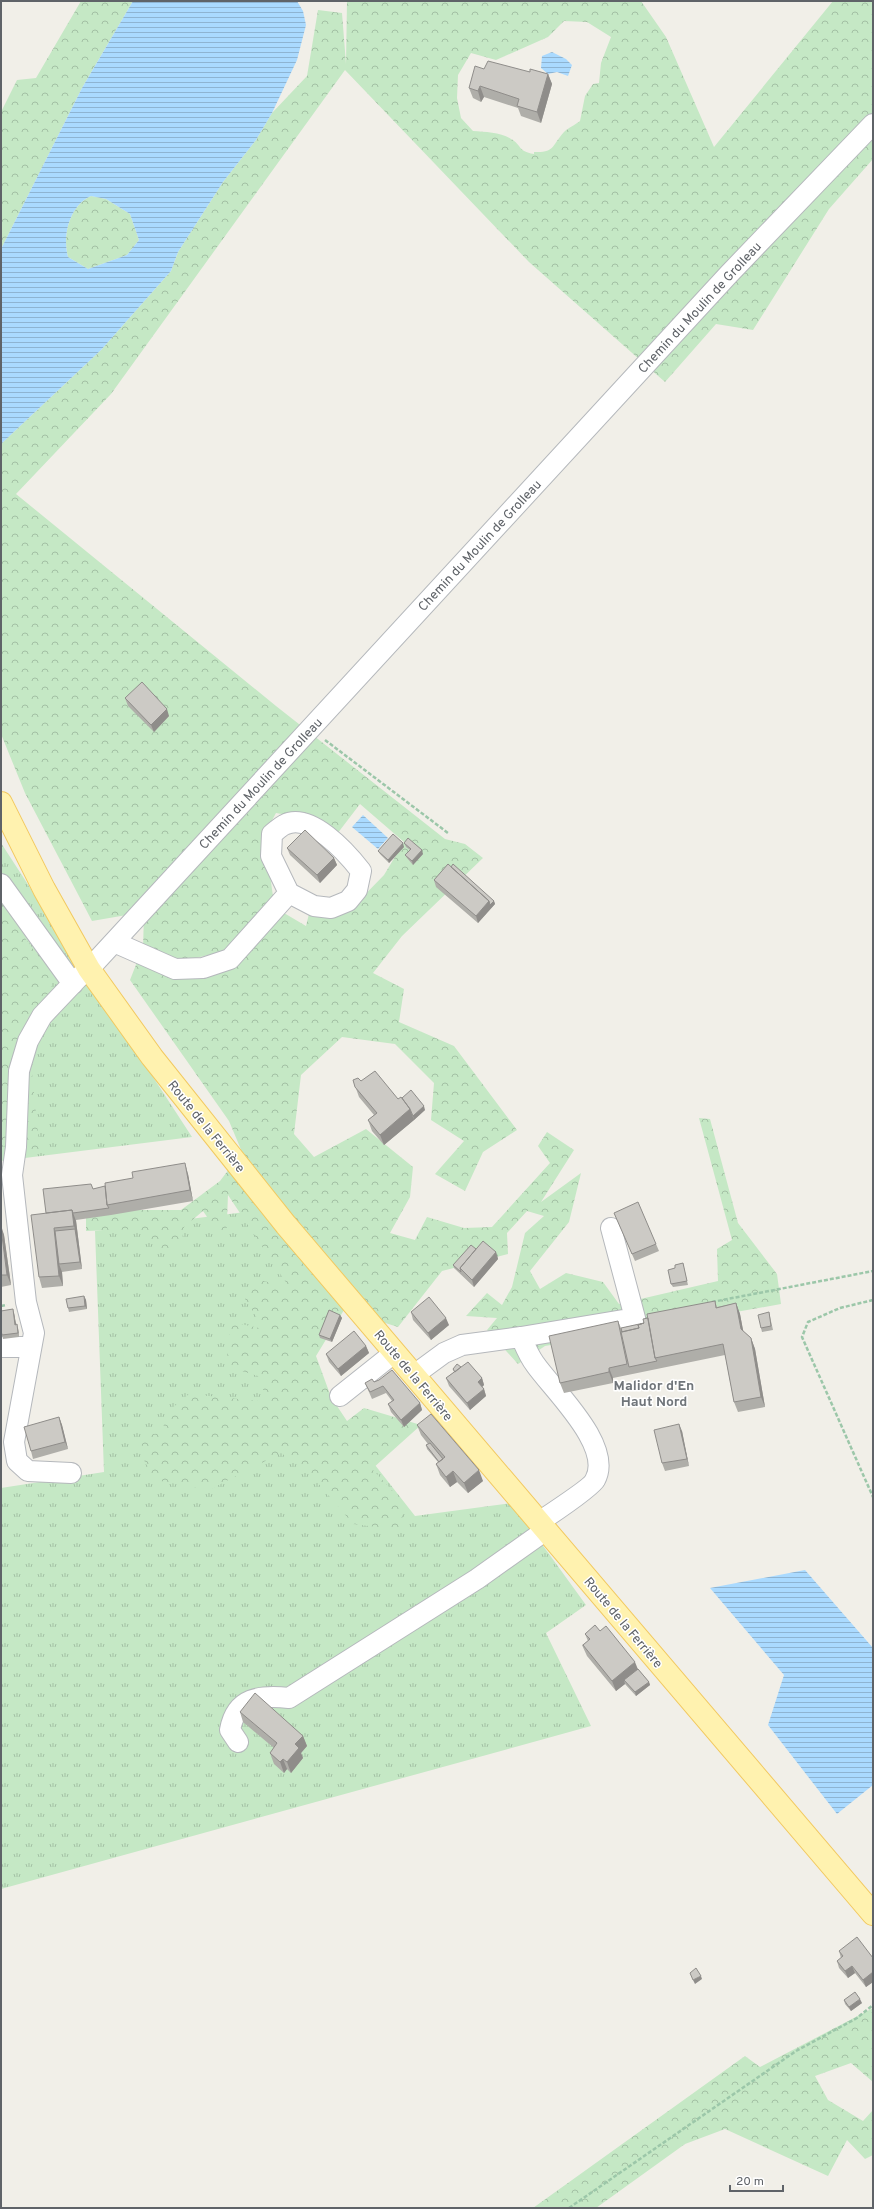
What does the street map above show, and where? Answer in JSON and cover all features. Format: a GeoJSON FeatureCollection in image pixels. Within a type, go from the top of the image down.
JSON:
{"type":"FeatureCollection","features":[{"type":"Feature","properties":{"kind":"main road","name":"Route de la Ferrière"},"geometry":{"type":"LineString","coordinates":[[1,803],[44,889],[89,970],[157,1063],[286,1225],[873,1914]]}},
{"type":"Feature","properties":{"kind":"street","name":"Chemin du Moulin de Grolleau"},"geometry":{"type":"LineString","coordinates":[[71,1473],[28,1471],[17,1461],[14,1442],[34,1334],[26,1302],[12,1175],[16,1147],[19,1071],[28,1041],[42,1016],[89,970],[728,274],[873,124]]}},
{"type":"Feature","properties":{"kind":"street"},"geometry":{"type":"LineString","coordinates":[[298,822],[319,829],[347,854],[361,871],[357,890],[348,901],[331,908],[314,906],[289,893],[271,856],[272,834],[284,824],[298,822]]}},
{"type":"Feature","properties":{"kind":"street"},"geometry":{"type":"LineString","coordinates":[[1,884],[73,984]]}},
{"type":"Feature","properties":{"kind":"street"},"geometry":{"type":"LineString","coordinates":[[114,942],[175,969],[203,968],[230,959],[289,893]]}},
{"type":"Feature","properties":{"kind":"street"},"geometry":{"type":"LineString","coordinates":[[414,1375],[444,1353],[462,1345],[635,1318],[611,1228]]}},
{"type":"Feature","properties":{"kind":"street"},"geometry":{"type":"LineString","coordinates":[[238,1742],[230,1730],[233,1716],[247,1702],[265,1696],[289,1698],[477,1579],[595,1482],[599,1469],[597,1453],[583,1425],[534,1363],[521,1337]]}},
{"type":"Feature","properties":{"kind":"street"},"geometry":{"type":"LineString","coordinates":[[1,1347],[32,1347]]}},
{"type":"Feature","properties":{"kind":"street"},"geometry":{"type":"LineString","coordinates":[[340,1396],[394,1353]]}},
{"type":"Feature","properties":{"kind":"path"},"geometry":{"type":"LineString","coordinates":[[310,729],[448,833]]}},
{"type":"Feature","properties":{"kind":"path"},"geometry":{"type":"LineString","coordinates":[[704,1304],[873,1271]]}},
{"type":"Feature","properties":{"kind":"path"},"geometry":{"type":"LineString","coordinates":[[873,1300],[840,1308],[808,1322],[802,1337],[873,1497]]}},
{"type":"Feature","properties":{"kind":"path"},"geometry":{"type":"LineString","coordinates":[[569,2208],[796,2051],[857,2018],[873,2005]]}},
{"type":"Feature","properties":{"kind":"green space"},"geometry":{"type":"Polygon","coordinates":[[[81,1],[133,1],[82,88],[1,249],[1,112],[17,80],[36,78],[81,1]]]}},
{"type":"Feature","properties":{"kind":"green space"},"geometry":{"type":"Polygon","coordinates":[[[347,1],[641,1],[666,37],[714,147],[833,1],[873,1],[873,159],[829,209],[753,330],[716,324],[665,382],[529,262],[345,70],[111,394],[16,494],[276,706],[445,839],[465,844],[483,858],[402,936],[373,973],[404,989],[399,1022],[454,1046],[517,1130],[483,1152],[465,1191],[435,1174],[464,1141],[431,1120],[434,1083],[395,1044],[342,1037],[301,1075],[294,1134],[314,1157],[366,1129],[413,1167],[410,1197],[390,1233],[415,1240],[427,1217],[464,1228],[492,1227],[550,1163],[538,1146],[547,1132],[574,1150],[541,1202],[581,1173],[569,1222],[530,1271],[540,1289],[566,1273],[603,1282],[619,1304],[718,1281],[717,1249],[732,1240],[699,1118],[710,1119],[738,1223],[777,1274],[781,1304],[545,1346],[518,1364],[487,1330],[497,1318],[466,1316],[487,1293],[502,1305],[512,1287],[525,1233],[544,1216],[527,1211],[507,1233],[508,1254],[442,1271],[398,1327],[344,1310],[316,1356],[331,1397],[347,1421],[364,1408],[421,1425],[372,1469],[405,1504],[400,1530],[353,1524],[306,1469],[281,1453],[209,1490],[155,1480],[140,1453],[144,1436],[163,1432],[165,1414],[189,1394],[268,1402],[258,1376],[226,1366],[231,1322],[264,1329],[245,1299],[251,1278],[289,1287],[228,1195],[226,1244],[203,1211],[184,1227],[180,1253],[157,1248],[140,1229],[86,1231],[86,1210],[181,1210],[220,1181],[242,1152],[229,1121],[130,980],[139,957],[178,973],[234,960],[258,933],[284,913],[306,926],[310,910],[334,901],[348,912],[384,875],[404,842],[360,804],[334,838],[304,818],[276,813],[263,837],[274,904],[225,951],[175,963],[143,950],[144,912],[92,921],[25,793],[1,734],[1,444],[101,350],[171,271],[178,252],[223,182],[256,140],[272,113],[307,76],[318,10],[342,13],[346,64],[347,1]],[[564,21],[548,37],[496,60],[471,53],[458,75],[457,98],[461,118],[473,131],[503,135],[514,141],[522,150],[529,153],[534,154],[534,152],[550,150],[567,129],[580,121],[585,96],[593,84],[599,83],[601,63],[611,37],[587,22],[564,21]]]}},
{"type":"Feature","properties":{"kind":"green space"},"geometry":{"type":"Polygon","coordinates":[[[91,196],[106,199],[130,214],[139,240],[127,255],[88,269],[68,257],[66,239],[69,222],[73,213],[84,200],[91,196]]]}},
{"type":"Feature","properties":{"kind":"green space"},"geometry":{"type":"Polygon","coordinates":[[[1,843],[192,1137],[1,1161],[1,843]]]}},
{"type":"Feature","properties":{"kind":"green space"},"geometry":{"type":"Polygon","coordinates":[[[1,906],[54,977],[30,1053],[40,1153],[1,1145],[1,906]]]}},
{"type":"Feature","properties":{"kind":"green space"},"geometry":{"type":"Polygon","coordinates":[[[253,1211],[334,1302],[292,1359],[415,1516],[512,1503],[586,1605],[546,1633],[591,1726],[1,1889],[1,1488],[104,1472],[95,1231],[253,1211]]]}},
{"type":"Feature","properties":{"kind":"green space"},"geometry":{"type":"Polygon","coordinates":[[[873,2008],[873,2082],[851,2063],[815,2076],[828,2100],[863,2121],[873,2110],[873,2155],[865,2159],[847,2140],[828,2176],[725,2129],[685,2144],[596,2208],[533,2208],[745,2056],[760,2067],[873,2008]]]}},
{"type":"Feature","properties":{"kind":"water"},"geometry":{"type":"Polygon","coordinates":[[[133,1],[297,1],[303,11],[306,25],[297,60],[272,113],[256,140],[223,182],[178,252],[171,271],[101,350],[1,444],[1,249],[82,88],[133,1]],[[91,196],[84,200],[73,213],[69,222],[66,239],[68,257],[88,269],[127,255],[139,240],[130,214],[106,199],[91,196]]]}},
{"type":"Feature","properties":{"kind":"water"},"geometry":{"type":"Polygon","coordinates":[[[552,52],[566,59],[572,65],[568,76],[557,72],[548,74],[541,68],[542,56],[552,52]]]}},
{"type":"Feature","properties":{"kind":"water"},"geometry":{"type":"Polygon","coordinates":[[[363,815],[388,838],[378,849],[352,827],[363,815]]]}},
{"type":"Feature","properties":{"kind":"water"},"geometry":{"type":"Polygon","coordinates":[[[805,1570],[873,1648],[873,1785],[837,1814],[768,1725],[784,1675],[710,1588],[805,1570]]]}},
{"type":"Feature","properties":{"kind":"building"},"geometry":{"type":"Polygon","coordinates":[[[488,61],[530,72],[530,69],[548,74],[537,112],[517,106],[519,99],[480,86],[478,91],[469,88],[475,66],[484,69],[488,61]]]}},
{"type":"Feature","properties":{"kind":"building"},"geometry":{"type":"Polygon","coordinates":[[[142,682],[167,709],[151,725],[125,698],[142,682]]]}},
{"type":"Feature","properties":{"kind":"building"},"geometry":{"type":"Polygon","coordinates":[[[305,830],[334,858],[317,875],[287,848],[305,830]]]}},
{"type":"Feature","properties":{"kind":"building"},"geometry":{"type":"Polygon","coordinates":[[[393,834],[403,843],[388,860],[378,851],[393,834]]]}},
{"type":"Feature","properties":{"kind":"building"},"geometry":{"type":"Polygon","coordinates":[[[408,838],[422,850],[412,861],[405,855],[411,849],[404,843],[408,838]]]}},
{"type":"Feature","properties":{"kind":"building"},"geometry":{"type":"Polygon","coordinates":[[[448,864],[489,901],[476,916],[434,880],[448,864]]]}},
{"type":"Feature","properties":{"kind":"building"},"geometry":{"type":"Polygon","coordinates":[[[453,864],[494,901],[490,905],[489,901],[451,867],[453,864]]]}},
{"type":"Feature","properties":{"kind":"building"},"geometry":{"type":"Polygon","coordinates":[[[375,1071],[398,1099],[401,1097],[410,1109],[380,1135],[368,1120],[377,1113],[355,1087],[353,1080],[358,1078],[361,1081],[375,1071]]]}},
{"type":"Feature","properties":{"kind":"building"},"geometry":{"type":"Polygon","coordinates":[[[411,1090],[424,1106],[413,1116],[402,1098],[411,1090]]]}},
{"type":"Feature","properties":{"kind":"building"},"geometry":{"type":"Polygon","coordinates":[[[185,1163],[190,1190],[107,1205],[105,1183],[133,1178],[132,1172],[185,1163]]]}},
{"type":"Feature","properties":{"kind":"building"},"geometry":{"type":"Polygon","coordinates":[[[91,1184],[93,1189],[105,1186],[107,1205],[109,1208],[73,1213],[72,1210],[46,1213],[43,1189],[91,1184]]]}},
{"type":"Feature","properties":{"kind":"building"},"geometry":{"type":"Polygon","coordinates":[[[638,1202],[656,1244],[632,1254],[614,1213],[638,1202]]]}},
{"type":"Feature","properties":{"kind":"building"},"geometry":{"type":"Polygon","coordinates":[[[72,1210],[74,1226],[54,1228],[59,1276],[39,1277],[31,1215],[72,1210]]]}},
{"type":"Feature","properties":{"kind":"building"},"geometry":{"type":"Polygon","coordinates":[[[1,1228],[7,1275],[1,1275],[1,1228]]]}},
{"type":"Feature","properties":{"kind":"building"},"geometry":{"type":"Polygon","coordinates":[[[75,1229],[80,1262],[59,1264],[55,1231],[75,1229]]]}},
{"type":"Feature","properties":{"kind":"building"},"geometry":{"type":"Polygon","coordinates":[[[483,1241],[496,1252],[472,1280],[460,1268],[483,1241]]]}},
{"type":"Feature","properties":{"kind":"building"},"geometry":{"type":"Polygon","coordinates":[[[471,1245],[476,1249],[460,1268],[461,1272],[453,1265],[471,1245]]]}},
{"type":"Feature","properties":{"kind":"building"},"geometry":{"type":"Polygon","coordinates":[[[683,1263],[687,1281],[671,1284],[668,1270],[675,1268],[675,1265],[683,1263]]]}},
{"type":"Feature","properties":{"kind":"building"},"geometry":{"type":"Polygon","coordinates":[[[84,1296],[85,1306],[68,1308],[66,1299],[84,1296]]]}},
{"type":"Feature","properties":{"kind":"building"},"geometry":{"type":"Polygon","coordinates":[[[429,1297],[446,1318],[428,1333],[411,1312],[429,1297]]]}},
{"type":"Feature","properties":{"kind":"building"},"geometry":{"type":"Polygon","coordinates":[[[715,1301],[716,1308],[736,1303],[741,1329],[751,1338],[761,1397],[734,1402],[723,1344],[655,1358],[647,1314],[715,1301]]]}},
{"type":"Feature","properties":{"kind":"building"},"geometry":{"type":"Polygon","coordinates":[[[13,1309],[15,1325],[17,1324],[18,1333],[2,1335],[1,1311],[13,1309]]]}},
{"type":"Feature","properties":{"kind":"building"},"geometry":{"type":"Polygon","coordinates":[[[329,1310],[340,1315],[330,1339],[319,1335],[329,1310]]]}},
{"type":"Feature","properties":{"kind":"building"},"geometry":{"type":"Polygon","coordinates":[[[769,1312],[771,1326],[761,1328],[758,1315],[769,1312]]]}},
{"type":"Feature","properties":{"kind":"building"},"geometry":{"type":"Polygon","coordinates":[[[648,1318],[655,1358],[657,1361],[629,1367],[621,1332],[639,1328],[638,1325],[644,1323],[643,1319],[648,1318]]]}},
{"type":"Feature","properties":{"kind":"building"},"geometry":{"type":"Polygon","coordinates":[[[618,1321],[627,1364],[609,1368],[609,1372],[560,1383],[549,1336],[618,1321]]]}},
{"type":"Feature","properties":{"kind":"building"},"geometry":{"type":"Polygon","coordinates":[[[644,1323],[638,1325],[639,1328],[622,1332],[621,1328],[644,1323]]]}},
{"type":"Feature","properties":{"kind":"building"},"geometry":{"type":"Polygon","coordinates":[[[354,1331],[366,1346],[338,1369],[326,1354],[354,1331]]]}},
{"type":"Feature","properties":{"kind":"building"},"geometry":{"type":"Polygon","coordinates":[[[468,1362],[482,1378],[478,1382],[484,1389],[467,1403],[446,1378],[468,1362]]]}},
{"type":"Feature","properties":{"kind":"building"},"geometry":{"type":"Polygon","coordinates":[[[457,1364],[461,1367],[455,1372],[453,1369],[457,1364]]]}},
{"type":"Feature","properties":{"kind":"building"},"geometry":{"type":"Polygon","coordinates":[[[392,1370],[420,1403],[401,1420],[388,1404],[394,1400],[383,1386],[370,1392],[365,1383],[372,1379],[374,1382],[379,1380],[392,1370]]]}},
{"type":"Feature","properties":{"kind":"building"},"geometry":{"type":"Polygon","coordinates":[[[431,1414],[479,1470],[464,1483],[453,1471],[446,1477],[436,1464],[445,1457],[417,1425],[431,1414]]]}},
{"type":"Feature","properties":{"kind":"building"},"geometry":{"type":"Polygon","coordinates":[[[59,1417],[65,1442],[31,1451],[24,1427],[59,1417]]]}},
{"type":"Feature","properties":{"kind":"building"},"geometry":{"type":"Polygon","coordinates":[[[679,1424],[687,1459],[662,1463],[654,1430],[679,1424]]]}},
{"type":"Feature","properties":{"kind":"building"},"geometry":{"type":"Polygon","coordinates":[[[430,1443],[443,1459],[439,1462],[426,1445],[430,1443]]]}},
{"type":"Feature","properties":{"kind":"building"},"geometry":{"type":"Polygon","coordinates":[[[595,1625],[600,1631],[606,1626],[635,1662],[612,1681],[583,1645],[590,1639],[585,1634],[595,1625]]]}},
{"type":"Feature","properties":{"kind":"building"},"geometry":{"type":"Polygon","coordinates":[[[638,1669],[649,1682],[635,1692],[624,1680],[638,1669]]]}},
{"type":"Feature","properties":{"kind":"building"},"geometry":{"type":"Polygon","coordinates":[[[255,1693],[303,1736],[295,1744],[299,1748],[287,1762],[283,1759],[280,1762],[270,1753],[277,1743],[240,1712],[255,1693]]]}},
{"type":"Feature","properties":{"kind":"building"},"geometry":{"type":"Polygon","coordinates":[[[857,1937],[873,1958],[873,1972],[863,1980],[852,1966],[845,1971],[837,1961],[843,1956],[839,1951],[857,1937]]]}},
{"type":"Feature","properties":{"kind":"building"},"geometry":{"type":"Polygon","coordinates":[[[696,1968],[701,1976],[693,1980],[690,1973],[696,1968]]]}},
{"type":"Feature","properties":{"kind":"building"},"geometry":{"type":"Polygon","coordinates":[[[855,1992],[860,1999],[849,2007],[844,2000],[855,1992]]]}},
{"type":"Feature","properties":{"kind":"district","name":"Malidor d'En Haut Nord"},"geometry":{"type":"Point","coordinates":[654,1394]}}]}
